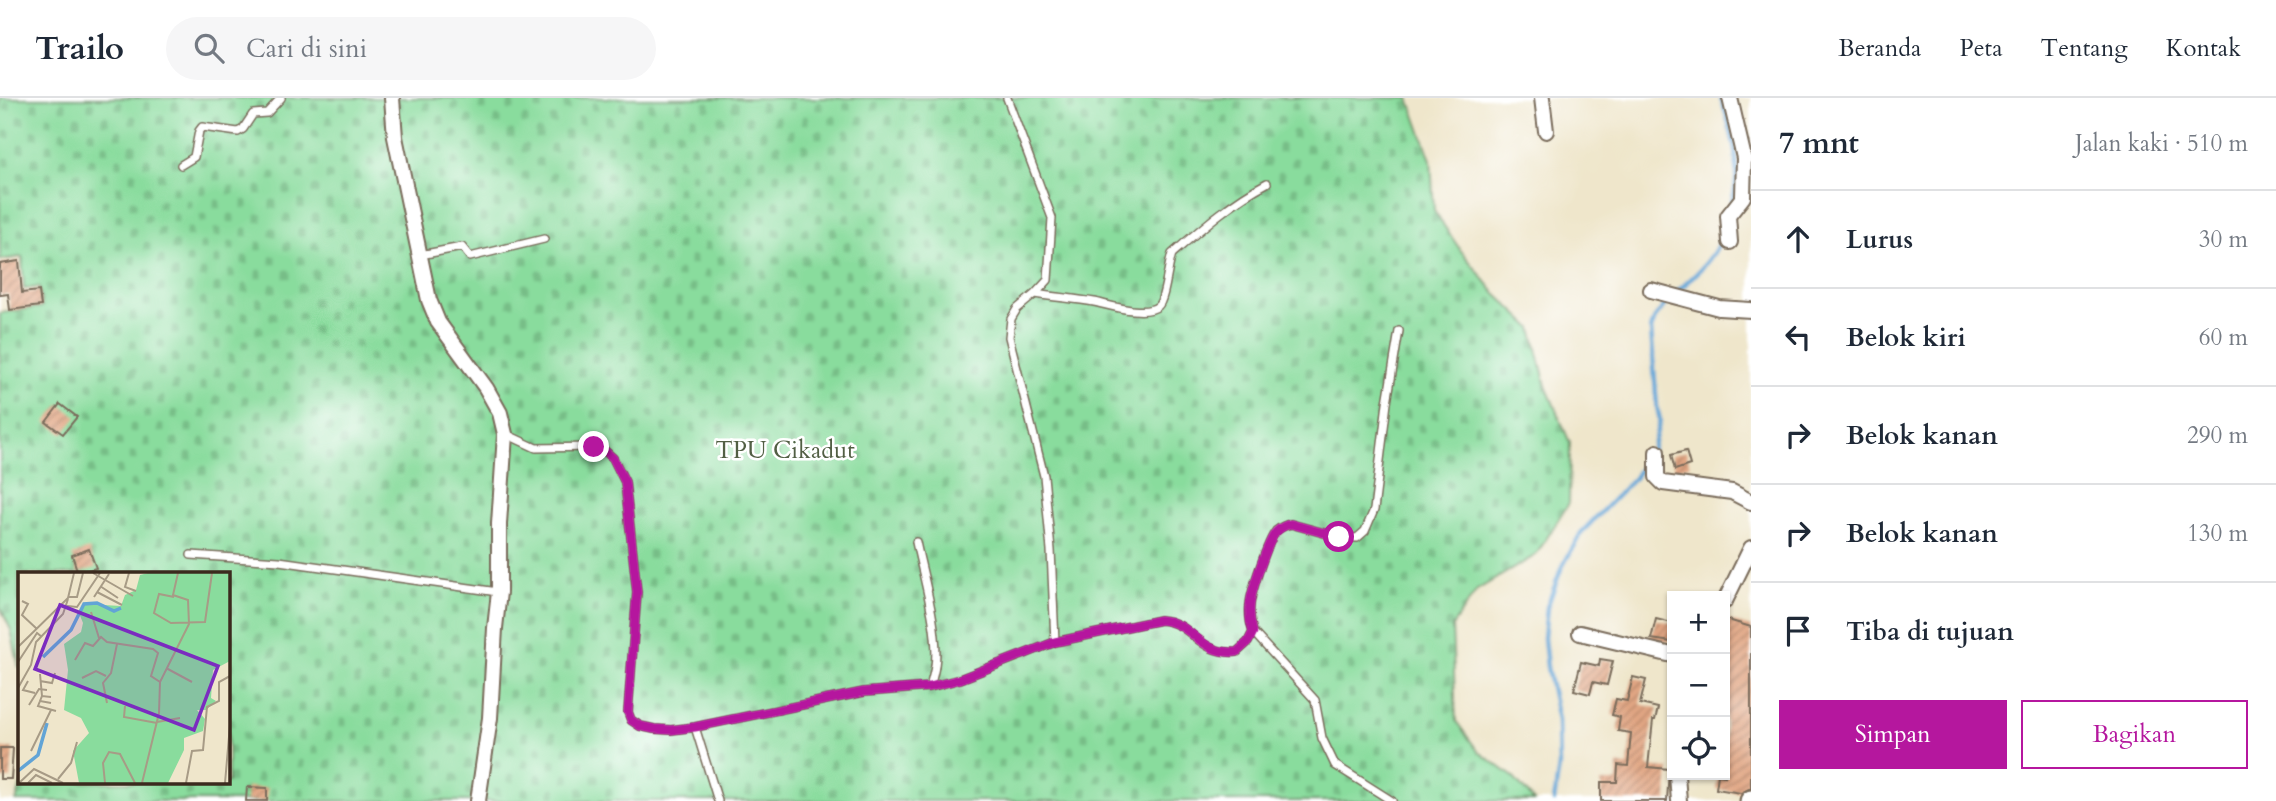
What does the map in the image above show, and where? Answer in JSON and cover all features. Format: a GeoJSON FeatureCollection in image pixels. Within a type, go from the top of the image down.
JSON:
{"type":"FeatureCollection","features":[{"type":"Feature","properties":{"kind":"street"},"geometry":{"type":"LineString","coordinates":[[391,98],[395,137],[429,300],[438,322],[486,388],[500,413],[505,433],[499,524],[499,592],[490,718],[478,801]]}},
{"type":"Feature","properties":{"kind":"street"},"geometry":{"type":"LineString","coordinates":[[1542,98],[1546,131]]}},
{"type":"Feature","properties":{"kind":"street"},"geometry":{"type":"LineString","coordinates":[[1730,98],[1747,158],[1747,198],[1728,216],[1730,242]]}},
{"type":"Feature","properties":{"kind":"street"},"geometry":{"type":"LineString","coordinates":[[1651,290],[1719,308],[1751,310]]}},
{"type":"Feature","properties":{"kind":"street"},"geometry":{"type":"LineString","coordinates":[[1657,452],[1657,477],[1663,483],[1732,492],[1751,502]]}},
{"type":"Feature","properties":{"kind":"street"},"geometry":{"type":"LineString","coordinates":[[1730,591],[1751,548]]}},
{"type":"Feature","properties":{"kind":"street"},"geometry":{"type":"LineString","coordinates":[[1580,633],[1667,653]]}},
{"type":"Feature","properties":{"kind":"street"},"geometry":{"type":"LineString","coordinates":[[1677,780],[1679,801]]}},
{"type":"Feature","properties":{"kind":"lane"},"geometry":{"type":"LineString","coordinates":[[181,165],[194,157],[198,131],[202,127],[238,132],[253,114],[267,113],[281,98]]}},
{"type":"Feature","properties":{"kind":"lane"},"geometry":{"type":"LineString","coordinates":[[1007,98],[1052,218],[1048,280],[1017,309],[1011,319],[1009,337],[1044,476],[1055,642]]}},
{"type":"Feature","properties":{"kind":"lane"},"geometry":{"type":"LineString","coordinates":[[1035,294],[1123,309],[1150,310],[1158,306],[1162,299],[1172,254],[1245,194],[1267,183]]}},
{"type":"Feature","properties":{"kind":"lane"},"geometry":{"type":"LineString","coordinates":[[420,255],[462,247],[470,257],[544,239]]}},
{"type":"Feature","properties":{"kind":"lane"},"geometry":{"type":"LineString","coordinates":[[1392,801],[1335,765],[1322,737],[1315,700],[1253,632],[1250,602],[1275,533],[1284,525],[1291,524],[1339,537],[1357,538],[1365,531],[1374,510],[1399,331]]}},
{"type":"Feature","properties":{"kind":"lane"},"geometry":{"type":"LineString","coordinates":[[505,433],[536,448],[594,447],[604,450],[613,458],[625,482],[637,592],[628,712],[631,720],[640,726],[654,729],[695,727],[864,692],[930,687],[960,679],[1055,642],[1160,620],[1179,625],[1206,646],[1222,653],[1237,652],[1248,642],[1253,632]]}},
{"type":"Feature","properties":{"kind":"lane"},"geometry":{"type":"LineString","coordinates":[[916,542],[929,600],[936,650],[930,687]]}},
{"type":"Feature","properties":{"kind":"lane"},"geometry":{"type":"LineString","coordinates":[[191,555],[279,561],[499,592]]}},
{"type":"Feature","properties":{"kind":"lane"},"geometry":{"type":"LineString","coordinates":[[695,727],[718,801]]}},
{"type":"Feature","properties":{"kind":"green space","name":"TPU Cikadut"},"geometry":{"type":"Polygon","coordinates":[[[0,98],[1409,98],[1431,160],[1434,211],[1461,251],[1496,294],[1532,328],[1546,386],[1570,443],[1569,503],[1536,555],[1477,590],[1452,626],[1456,721],[1478,751],[1512,776],[1534,801],[16,801],[21,784],[229,784],[229,572],[18,572],[18,663],[11,630],[0,607],[0,313],[42,307],[39,287],[24,289],[22,257],[0,260],[0,98]]]}},
{"type":"Feature","properties":{"kind":"building"},"geometry":{"type":"Polygon","coordinates":[[[19,261],[22,293],[39,291],[41,306],[10,310],[8,294],[0,295],[0,264],[19,261]]]}},
{"type":"Feature","properties":{"kind":"building"},"geometry":{"type":"Polygon","coordinates":[[[60,404],[77,417],[63,434],[46,422],[60,404]]]}},
{"type":"Feature","properties":{"kind":"building"},"geometry":{"type":"Polygon","coordinates":[[[1686,451],[1690,465],[1675,470],[1671,455],[1686,451]]]}},
{"type":"Feature","properties":{"kind":"building"},"geometry":{"type":"Polygon","coordinates":[[[89,549],[96,568],[78,572],[72,555],[89,549]]]}},
{"type":"Feature","properties":{"kind":"building"},"geometry":{"type":"Polygon","coordinates":[[[1656,619],[1667,622],[1667,641],[1651,639],[1656,619]]]}},
{"type":"Feature","properties":{"kind":"building"},"geometry":{"type":"Polygon","coordinates":[[[1730,621],[1751,627],[1751,788],[1741,793],[1716,789],[1717,780],[1730,780],[1730,621]]]}},
{"type":"Feature","properties":{"kind":"building"},"geometry":{"type":"Polygon","coordinates":[[[1600,659],[1613,661],[1607,685],[1593,682],[1590,694],[1574,690],[1581,662],[1599,666],[1600,659]]]}},
{"type":"Feature","properties":{"kind":"building"},"geometry":{"type":"Polygon","coordinates":[[[1633,677],[1646,680],[1640,704],[1658,708],[1653,720],[1648,767],[1667,769],[1667,801],[1601,801],[1601,782],[1617,782],[1618,765],[1628,766],[1631,733],[1618,731],[1620,717],[1612,715],[1616,699],[1627,701],[1633,677]]]}},
{"type":"Feature","properties":{"kind":"building"},"geometry":{"type":"Polygon","coordinates":[[[0,748],[13,748],[11,779],[0,779],[0,748]]]}},
{"type":"Feature","properties":{"kind":"building"},"geometry":{"type":"Polygon","coordinates":[[[247,787],[267,788],[267,801],[246,801],[247,787]]]}},
{"type":"Feature","properties":{"kind":"waterway"},"geometry":{"type":"LineString","coordinates":[[1721,98],[1736,162],[1732,201]]}},
{"type":"Feature","properties":{"kind":"waterway"},"geometry":{"type":"LineString","coordinates":[[1675,293],[1712,256],[1721,238],[1722,229]]}},
{"type":"Feature","properties":{"kind":"waterway"},"geometry":{"type":"LineString","coordinates":[[1554,801],[1559,766],[1558,720],[1544,638],[1547,607],[1561,569],[1581,533],[1634,478],[1652,449],[1660,420],[1651,330],[1655,318],[1669,299]]}},
{"type":"Feature","properties":{"kind":"route"},"geometry":{"type":"LineString","coordinates":[[594,447],[604,450],[613,458],[625,482],[637,592],[628,712],[631,720],[640,726],[654,729],[695,727],[864,692],[930,687],[960,679],[1055,642],[1160,620],[1179,625],[1206,646],[1222,653],[1237,652],[1248,642],[1253,632],[1250,602],[1275,533],[1284,525],[1291,524],[1339,537]]}}]}
